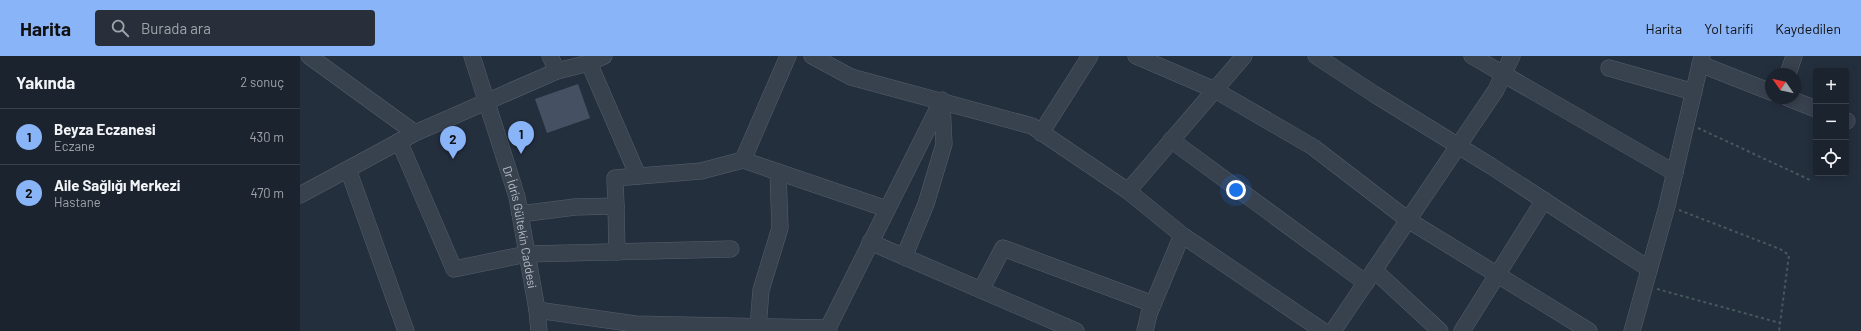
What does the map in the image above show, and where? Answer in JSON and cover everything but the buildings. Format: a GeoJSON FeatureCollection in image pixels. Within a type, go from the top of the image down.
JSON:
{"type":"FeatureCollection","features":[{"type":"Feature","properties":{"kind":"street"},"geometry":{"type":"LineString","coordinates":[[309,56],[415,133]]}},
{"type":"Feature","properties":{"kind":"street","name":"Dr İdris Gültekin Caddesi"},"geometry":{"type":"LineString","coordinates":[[472,56],[516,197],[537,310],[539,331]]}},
{"type":"Feature","properties":{"kind":"street"},"geometry":{"type":"LineString","coordinates":[[550,56],[557,71]]}},
{"type":"Feature","properties":{"kind":"street"},"geometry":{"type":"LineString","coordinates":[[743,160],[788,56]]}},
{"type":"Feature","properties":{"kind":"street"},"geometry":{"type":"LineString","coordinates":[[812,56],[851,77],[942,100],[1032,126],[1128,191],[1182,235],[1323,331]]}},
{"type":"Feature","properties":{"kind":"street"},"geometry":{"type":"LineString","coordinates":[[1041,133],[1090,56]]}},
{"type":"Feature","properties":{"kind":"street"},"geometry":{"type":"LineString","coordinates":[[1136,56],[1215,90],[1313,146],[1408,220],[1497,276],[1589,331]]}},
{"type":"Feature","properties":{"kind":"street"},"geometry":{"type":"LineString","coordinates":[[1128,191],[1244,56]]}},
{"type":"Feature","properties":{"kind":"street"},"geometry":{"type":"LineString","coordinates":[[1316,56],[1544,200],[1649,269]]}},
{"type":"Feature","properties":{"kind":"street"},"geometry":{"type":"LineString","coordinates":[[1472,56],[1675,173]]}},
{"type":"Feature","properties":{"kind":"street"},"geometry":{"type":"LineString","coordinates":[[1333,331],[1496,90],[1512,56]]}},
{"type":"Feature","properties":{"kind":"street"},"geometry":{"type":"LineString","coordinates":[[1790,68],[1794,56]]}},
{"type":"Feature","properties":{"kind":"street"},"geometry":{"type":"LineString","coordinates":[[300,195],[415,133],[557,71],[596,60],[638,176]]}},
{"type":"Feature","properties":{"kind":"street"},"geometry":{"type":"LineString","coordinates":[[1632,331],[1667,206],[1701,60],[1765,89]]}},
{"type":"Feature","properties":{"kind":"street"},"geometry":{"type":"LineString","coordinates":[[1609,68],[1694,92]]}},
{"type":"Feature","properties":{"kind":"street"},"geometry":{"type":"LineString","coordinates":[[537,310],[636,328],[758,327],[829,330],[870,242],[942,100]]}},
{"type":"Feature","properties":{"kind":"street"},"geometry":{"type":"LineString","coordinates":[[904,257],[926,204],[944,144],[942,100]]}},
{"type":"Feature","properties":{"kind":"street"},"geometry":{"type":"LineString","coordinates":[[1801,103],[1813,108]]}},
{"type":"Feature","properties":{"kind":"street"},"geometry":{"type":"LineString","coordinates":[[1171,140],[1370,276],[1440,331]]}},
{"type":"Feature","properties":{"kind":"street"},"geometry":{"type":"LineString","coordinates":[[399,141],[454,269],[527,254],[731,249]]}},
{"type":"Feature","properties":{"kind":"street"},"geometry":{"type":"LineString","coordinates":[[618,252],[615,178],[701,171],[743,160],[887,210]]}},
{"type":"Feature","properties":{"kind":"street"},"geometry":{"type":"LineString","coordinates":[[348,169],[406,331]]}},
{"type":"Feature","properties":{"kind":"street"},"geometry":{"type":"LineString","coordinates":[[758,327],[761,290],[780,228],[778,172]]}},
{"type":"Feature","properties":{"kind":"street"},"geometry":{"type":"LineString","coordinates":[[1462,331],[1544,200]]}},
{"type":"Feature","properties":{"kind":"street"},"geometry":{"type":"LineString","coordinates":[[520,214],[575,207],[616,206]]}},
{"type":"Feature","properties":{"kind":"street"},"geometry":{"type":"LineString","coordinates":[[1145,331],[1153,304],[1182,235]]}},
{"type":"Feature","properties":{"kind":"street"},"geometry":{"type":"LineString","coordinates":[[870,242],[1076,331]]}},
{"type":"Feature","properties":{"kind":"street"},"geometry":{"type":"LineString","coordinates":[[981,290],[1003,248],[1153,304]]}},
{"type":"Feature","properties":{"kind":"path"},"geometry":{"type":"LineString","coordinates":[[1687,123],[1810,180]]}},
{"type":"Feature","properties":{"kind":"path"},"geometry":{"type":"LineString","coordinates":[[1667,206],[1780,248],[1789,255],[1779,331]]}},
{"type":"Feature","properties":{"kind":"path"},"geometry":{"type":"LineString","coordinates":[[1644,286],[1780,322]]}},
{"type":"Feature","properties":{"kind":"place","name":"Beyza Eczanesi"},"geometry":{"type":"Point","coordinates":[521,154]}},
{"type":"Feature","properties":{"kind":"place","name":"Aile Sağlığı Merkezi"},"geometry":{"type":"Point","coordinates":[453,159]}}]}
